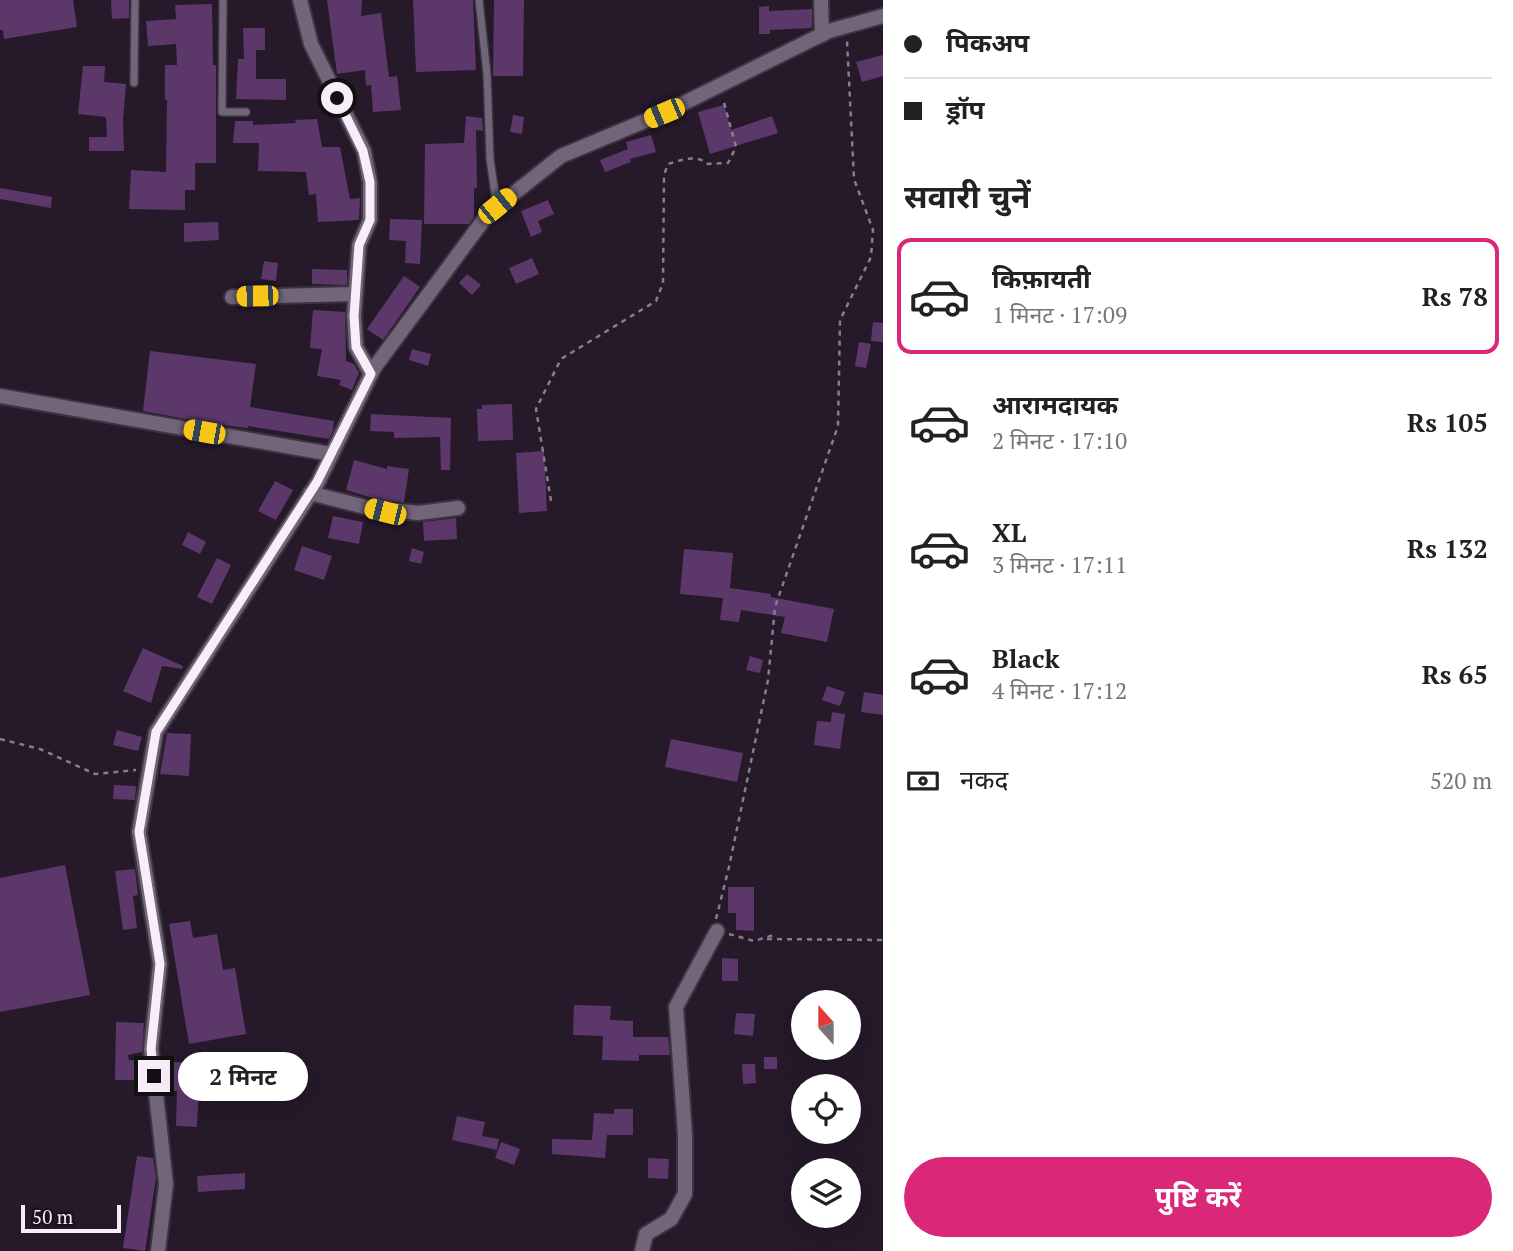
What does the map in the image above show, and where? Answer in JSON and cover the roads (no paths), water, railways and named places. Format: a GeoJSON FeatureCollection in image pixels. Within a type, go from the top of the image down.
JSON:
{"type":"FeatureCollection","features":[{"type":"Feature","properties":{"kind":"street"},"geometry":{"type":"LineString","coordinates":[[300,0],[311,44],[363,151],[370,182],[370,220],[359,245],[355,294],[356,347],[371,374]]}},
{"type":"Feature","properties":{"kind":"street"},"geometry":{"type":"LineString","coordinates":[[821,0],[822,35]]}},
{"type":"Feature","properties":{"kind":"street"},"geometry":{"type":"LineString","coordinates":[[158,1251],[166,1184],[151,1049],[160,964],[139,832],[156,732],[310,493],[371,374],[480,225],[497,206],[561,156],[664,113],[822,35],[883,16]]}},
{"type":"Feature","properties":{"kind":"street"},"geometry":{"type":"LineString","coordinates":[[232,297],[355,294]]}},
{"type":"Feature","properties":{"kind":"street"},"geometry":{"type":"LineString","coordinates":[[0,396],[331,454]]}},
{"type":"Feature","properties":{"kind":"street"},"geometry":{"type":"LineString","coordinates":[[310,493],[385,512],[393,510],[418,513],[458,508]]}},
{"type":"Feature","properties":{"kind":"street"},"geometry":{"type":"LineString","coordinates":[[642,1251],[646,1234],[671,1219],[685,1194],[685,1135],[676,1007],[718,931]]}},
{"type":"Feature","properties":{"kind":"lane"},"geometry":{"type":"LineString","coordinates":[[134,83],[135,0]]}},
{"type":"Feature","properties":{"kind":"lane"},"geometry":{"type":"LineString","coordinates":[[223,0],[222,112],[246,111]]}},
{"type":"Feature","properties":{"kind":"lane"},"geometry":{"type":"LineString","coordinates":[[479,0],[487,74],[490,159],[497,206]]}}]}
